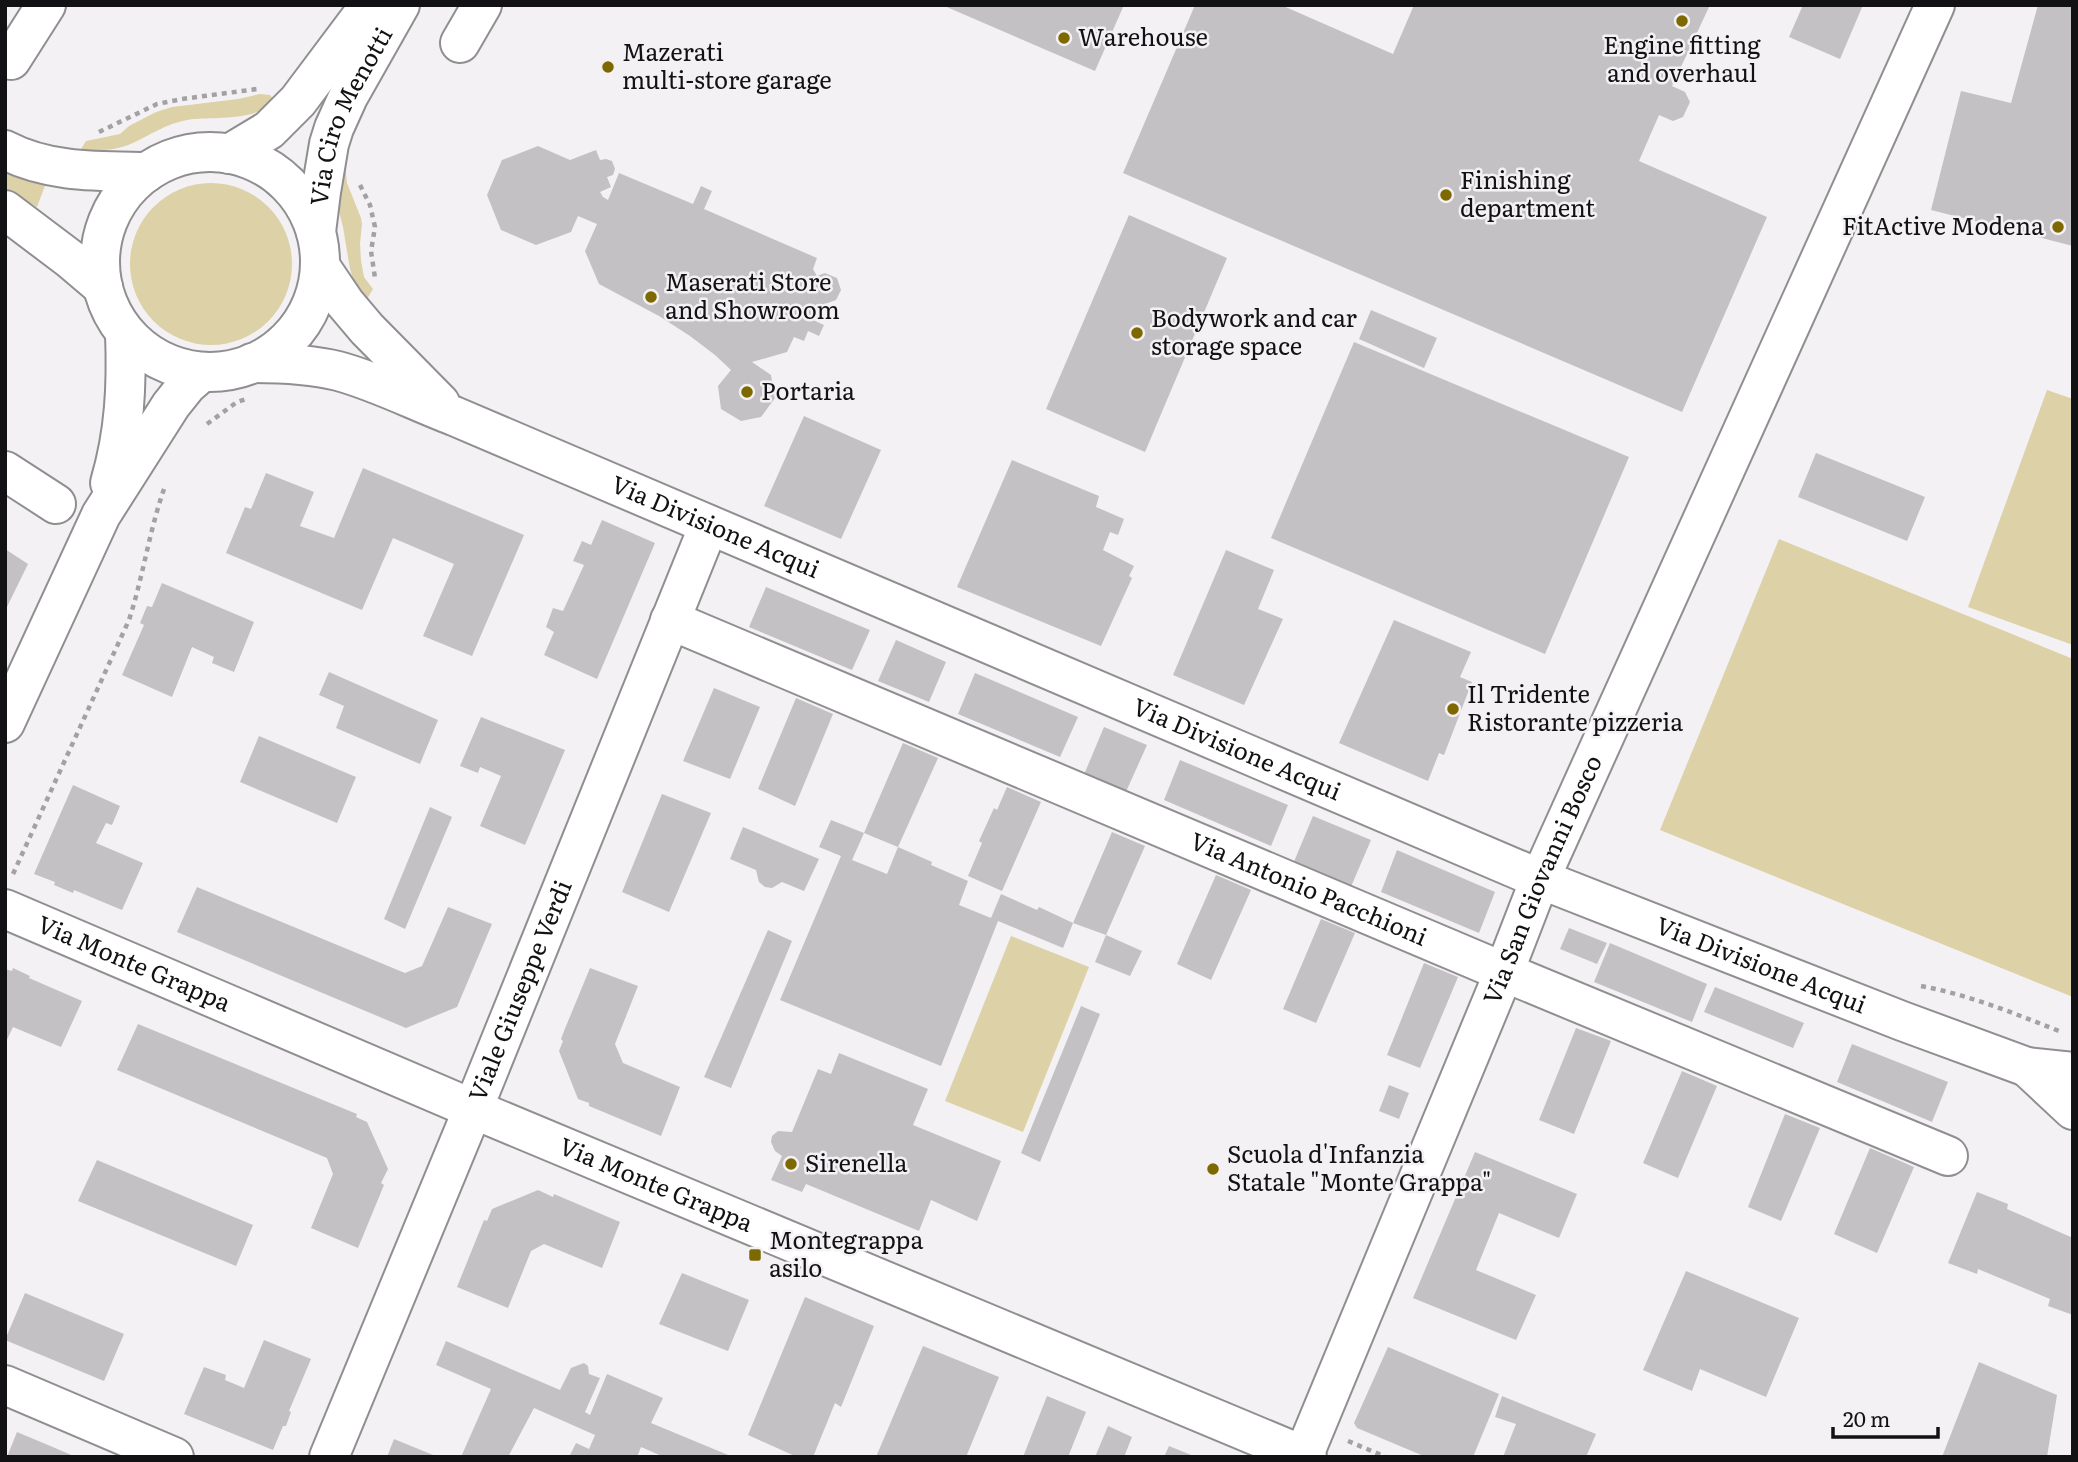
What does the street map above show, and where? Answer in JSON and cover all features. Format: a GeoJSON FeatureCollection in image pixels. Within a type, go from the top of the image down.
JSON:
{"type":"FeatureCollection","features":[{"type":"Feature","properties":{"kind":"street"},"geometry":{"type":"LineString","coordinates":[[5,57],[11,60],[46,5]]}},
{"type":"Feature","properties":{"kind":"street","name":"Via Ciro Menotti"},"geometry":{"type":"LineString","coordinates":[[229,153],[268,130],[298,101],[370,5]]}},
{"type":"Feature","properties":{"kind":"street","name":"Via Ciro Menotti"},"geometry":{"type":"LineString","coordinates":[[318,249],[323,180],[334,128],[348,97],[400,5]]}},
{"type":"Feature","properties":{"kind":"street"},"geometry":{"type":"LineString","coordinates":[[460,43],[482,5]]}},
{"type":"Feature","properties":{"kind":"street","name":"Via San Giovanni Bosco"},"geometry":{"type":"LineString","coordinates":[[1304,1456],[1504,972],[1540,878],[1936,5]]}},
{"type":"Feature","properties":{"kind":"street"},"geometry":{"type":"LineString","coordinates":[[5,150],[23,159],[62,169],[147,172]]}},
{"type":"Feature","properties":{"kind":"street"},"geometry":{"type":"LineString","coordinates":[[200,152],[229,153],[258,163],[284,180],[304,204],[318,249],[317,291],[307,314],[251,381],[228,370],[202,372],[181,368],[160,360],[142,348],[125,333],[111,312],[99,262],[103,235],[112,211],[127,189],[147,172],[172,159],[200,152]]}},
{"type":"Feature","properties":{"kind":"street"},"geometry":{"type":"LineString","coordinates":[[5,210],[103,287]]}},
{"type":"Feature","properties":{"kind":"street","name":"Via Divisione Acqui"},"geometry":{"type":"LineString","coordinates":[[318,249],[345,303],[367,329],[454,416]]}},
{"type":"Feature","properties":{"kind":"street"},"geometry":{"type":"LineString","coordinates":[[101,515],[115,466],[125,405],[125,333]]}},
{"type":"Feature","properties":{"kind":"street","name":"Via Divisione Acqui"},"geometry":{"type":"LineString","coordinates":[[251,381],[290,363],[340,372],[454,416],[1540,878],[1902,1021],[2027,1067],[2073,1072]]}},
{"type":"Feature","properties":{"kind":"street"},"geometry":{"type":"LineString","coordinates":[[5,723],[101,515],[171,405],[202,372]]}},
{"type":"Feature","properties":{"kind":"street"},"geometry":{"type":"LineString","coordinates":[[5,471],[56,504]]}},
{"type":"Feature","properties":{"kind":"street","name":"Viale Giuseppe Verdi"},"geometry":{"type":"LineString","coordinates":[[330,1457],[709,525]]}},
{"type":"Feature","properties":{"kind":"street","name":"Via Antonio Pacchioni"},"geometry":{"type":"LineString","coordinates":[[670,620],[1948,1156]]}},
{"type":"Feature","properties":{"kind":"street","name":"Via Monte Grappa"},"geometry":{"type":"LineString","coordinates":[[8,894],[473,1109],[1304,1456]]}},
{"type":"Feature","properties":{"kind":"street","name":"Via Divisione Acqui"},"geometry":{"type":"LineString","coordinates":[[2027,1067],[2073,1110]]}},
{"type":"Feature","properties":{"kind":"street"},"geometry":{"type":"LineString","coordinates":[[5,1385],[174,1457]]}},
{"type":"Feature","properties":{"kind":"path"},"geometry":{"type":"LineString","coordinates":[[97,133],[157,104],[204,95],[267,89]]}},
{"type":"Feature","properties":{"kind":"path"},"geometry":{"type":"LineString","coordinates":[[358,177],[370,205],[375,227],[371,251],[376,281]]}},
{"type":"Feature","properties":{"kind":"path"},"geometry":{"type":"LineString","coordinates":[[200,432],[207,423],[237,402],[251,381]]}},
{"type":"Feature","properties":{"kind":"path"},"geometry":{"type":"LineString","coordinates":[[8,894],[130,620],[164,487]]}},
{"type":"Feature","properties":{"kind":"shaded area"},"geometry":{"type":"Polygon","coordinates":[[[260,94],[270,95],[273,99],[259,111],[184,121],[169,125],[122,147],[86,152],[81,149],[86,141],[120,134],[129,126],[172,107],[260,94]]]}},
{"type":"Feature","properties":{"kind":"shaded area"},"geometry":{"type":"Polygon","coordinates":[[[339,143],[349,149],[345,163],[347,183],[361,218],[360,244],[364,277],[373,289],[367,299],[353,279],[334,193],[339,143]]]}},
{"type":"Feature","properties":{"kind":"shaded area"},"geometry":{"type":"Polygon","coordinates":[[[5,161],[46,183],[37,207],[5,188],[5,161]]]}},
{"type":"Feature","properties":{"kind":"shaded area"},"geometry":{"type":"Polygon","coordinates":[[[211,183],[242,189],[268,207],[286,233],[292,264],[286,295],[268,321],[242,339],[211,345],[180,339],[154,321],[136,295],[130,264],[136,233],[154,207],[180,189],[211,183]]]}},
{"type":"Feature","properties":{"kind":"shaded area"},"geometry":{"type":"Polygon","coordinates":[[[2047,390],[2073,399],[2073,645],[1968,607],[2047,390]]]}},
{"type":"Feature","properties":{"kind":"shaded area"},"geometry":{"type":"Polygon","coordinates":[[[1779,539],[2073,659],[2073,997],[1660,830],[1779,539]]]}},
{"type":"Feature","properties":{"kind":"shaded area"},"geometry":{"type":"Polygon","coordinates":[[[1011,936],[1089,967],[1023,1132],[945,1101],[1011,936]]]}},
{"type":"Feature","properties":{"kind":"building","name":"Warehouse"},"geometry":{"type":"Polygon","coordinates":[[[942,5],[1124,5],[1095,71],[942,5]]]}},
{"type":"Feature","properties":{"kind":"building","name":"Finishing department"},"geometry":{"type":"Polygon","coordinates":[[[1195,5],[1281,5],[1393,54],[1414,5],[1710,5],[1672,86],[1685,92],[1690,102],[1683,117],[1673,121],[1659,115],[1639,161],[1767,217],[1682,412],[1123,173],[1195,5]]]}},
{"type":"Feature","properties":{"kind":"building"},"geometry":{"type":"Polygon","coordinates":[[[1803,5],[1863,5],[1840,59],[1789,37],[1803,5]]]}},
{"type":"Feature","properties":{"kind":"building"},"geometry":{"type":"Polygon","coordinates":[[[2038,5],[2073,5],[2073,246],[1931,210],[1961,91],[2011,103],[2038,5]]]}},
{"type":"Feature","properties":{"kind":"building"},"geometry":{"type":"Polygon","coordinates":[[[538,146],[570,160],[596,150],[600,160],[612,161],[615,169],[613,175],[607,177],[611,187],[600,192],[608,200],[619,173],[693,204],[701,186],[712,191],[704,209],[817,258],[813,269],[817,276],[825,273],[837,278],[841,290],[836,300],[817,307],[811,319],[824,325],[819,336],[808,331],[804,341],[794,337],[787,352],[752,362],[771,375],[775,398],[761,417],[741,421],[721,409],[718,386],[731,370],[690,336],[599,284],[585,251],[597,224],[578,216],[571,232],[536,245],[501,230],[487,195],[502,160],[538,146]]]}},
{"type":"Feature","properties":{"kind":"building","name":"Bodywork and car storage space"},"geometry":{"type":"Polygon","coordinates":[[[1129,215],[1227,258],[1145,452],[1046,409],[1129,215]]]}},
{"type":"Feature","properties":{"kind":"building"},"geometry":{"type":"Polygon","coordinates":[[[1371,310],[1437,338],[1424,368],[1359,339],[1371,310]]]}},
{"type":"Feature","properties":{"kind":"building"},"geometry":{"type":"Polygon","coordinates":[[[1354,342],[1629,457],[1545,654],[1271,538],[1354,342]]]}},
{"type":"Feature","properties":{"kind":"building"},"geometry":{"type":"Polygon","coordinates":[[[804,416],[881,450],[841,539],[764,506],[804,416]]]}},
{"type":"Feature","properties":{"kind":"building"},"geometry":{"type":"Polygon","coordinates":[[[1816,453],[1925,497],[1907,541],[1798,497],[1816,453]]]}},
{"type":"Feature","properties":{"kind":"building"},"geometry":{"type":"Polygon","coordinates":[[[1012,460],[1099,496],[1096,507],[1124,519],[1118,535],[1110,532],[1103,550],[1134,566],[1129,576],[1132,578],[1101,646],[957,587],[1012,460]]]}},
{"type":"Feature","properties":{"kind":"building"},"geometry":{"type":"Polygon","coordinates":[[[363,468],[524,535],[472,656],[423,636],[454,564],[393,538],[362,610],[226,553],[245,507],[251,509],[266,473],[314,492],[300,526],[334,538],[363,468]]]}},
{"type":"Feature","properties":{"kind":"building"},"geometry":{"type":"Polygon","coordinates":[[[602,520],[655,543],[597,679],[544,655],[554,632],[546,627],[553,608],[563,611],[584,565],[573,561],[582,541],[591,545],[602,520]]]}},
{"type":"Feature","properties":{"kind":"building"},"geometry":{"type":"Polygon","coordinates":[[[5,549],[28,564],[5,611],[5,549]]]}},
{"type":"Feature","properties":{"kind":"building"},"geometry":{"type":"Polygon","coordinates":[[[1226,550],[1274,570],[1258,609],[1283,619],[1244,705],[1173,675],[1226,550]]]}},
{"type":"Feature","properties":{"kind":"building"},"geometry":{"type":"Polygon","coordinates":[[[162,583],[254,622],[234,672],[212,663],[214,657],[192,647],[172,697],[122,675],[144,625],[140,623],[147,606],[152,607],[162,583]]]}},
{"type":"Feature","properties":{"kind":"building"},"geometry":{"type":"Polygon","coordinates":[[[766,587],[870,630],[852,670],[749,627],[766,587]]]}},
{"type":"Feature","properties":{"kind":"building"},"geometry":{"type":"Polygon","coordinates":[[[1394,620],[1471,652],[1460,677],[1472,682],[1444,755],[1439,753],[1428,781],[1339,743],[1394,620]]]}},
{"type":"Feature","properties":{"kind":"building"},"geometry":{"type":"Polygon","coordinates":[[[896,640],[946,662],[929,702],[878,681],[896,640]]]}},
{"type":"Feature","properties":{"kind":"building"},"geometry":{"type":"Polygon","coordinates":[[[329,672],[438,720],[420,764],[336,728],[344,706],[319,695],[329,672]]]}},
{"type":"Feature","properties":{"kind":"building"},"geometry":{"type":"Polygon","coordinates":[[[975,673],[1078,717],[1060,757],[958,714],[975,673]]]}},
{"type":"Feature","properties":{"kind":"building"},"geometry":{"type":"Polygon","coordinates":[[[714,688],[760,707],[730,779],[683,761],[714,688]]]}},
{"type":"Feature","properties":{"kind":"building"},"geometry":{"type":"Polygon","coordinates":[[[796,698],[833,714],[795,806],[758,789],[796,698]]]}},
{"type":"Feature","properties":{"kind":"building"},"geometry":{"type":"Polygon","coordinates":[[[481,717],[565,750],[525,845],[480,826],[501,776],[480,767],[478,773],[460,766],[481,717]]]}},
{"type":"Feature","properties":{"kind":"building"},"geometry":{"type":"Polygon","coordinates":[[[1104,727],[1147,745],[1125,794],[1083,777],[1104,727]]]}},
{"type":"Feature","properties":{"kind":"building"},"geometry":{"type":"Polygon","coordinates":[[[259,736],[356,777],[337,823],[240,782],[259,736]]]}},
{"type":"Feature","properties":{"kind":"building"},"geometry":{"type":"Polygon","coordinates":[[[903,743],[938,758],[898,847],[864,833],[903,743]]]}},
{"type":"Feature","properties":{"kind":"building"},"geometry":{"type":"Polygon","coordinates":[[[1180,760],[1288,805],[1271,846],[1164,800],[1180,760]]]}},
{"type":"Feature","properties":{"kind":"building"},"geometry":{"type":"Polygon","coordinates":[[[73,785],[120,806],[112,825],[106,823],[96,843],[143,863],[122,910],[74,890],[73,893],[34,874],[73,785]]]}},
{"type":"Feature","properties":{"kind":"building"},"geometry":{"type":"Polygon","coordinates":[[[1007,787],[1041,802],[1002,891],[968,876],[982,843],[979,841],[1007,787]]]}},
{"type":"Feature","properties":{"kind":"building"},"geometry":{"type":"Polygon","coordinates":[[[662,794],[711,813],[669,912],[622,892],[662,794]]]}},
{"type":"Feature","properties":{"kind":"building"},"geometry":{"type":"Polygon","coordinates":[[[430,807],[452,817],[405,929],[384,919],[430,807]]]}},
{"type":"Feature","properties":{"kind":"building"},"geometry":{"type":"Polygon","coordinates":[[[1313,816],[1371,840],[1350,889],[1293,864],[1313,816]]]}},
{"type":"Feature","properties":{"kind":"building"},"geometry":{"type":"Polygon","coordinates":[[[831,820],[864,833],[852,860],[887,874],[898,847],[968,881],[959,905],[991,918],[1001,894],[1037,910],[1039,907],[1073,923],[1063,948],[998,921],[941,1066],[780,1000],[841,856],[819,847],[831,820]]]}},
{"type":"Feature","properties":{"kind":"building"},"geometry":{"type":"Polygon","coordinates":[[[743,827],[819,859],[804,891],[782,882],[772,888],[765,887],[759,882],[756,870],[730,859],[743,827]]]}},
{"type":"Feature","properties":{"kind":"building"},"geometry":{"type":"Polygon","coordinates":[[[1112,832],[1145,846],[1106,935],[1073,923],[1112,832]]]}},
{"type":"Feature","properties":{"kind":"building"},"geometry":{"type":"Polygon","coordinates":[[[1397,850],[1495,892],[1479,933],[1381,892],[1397,850]]]}},
{"type":"Feature","properties":{"kind":"building"},"geometry":{"type":"Polygon","coordinates":[[[1216,875],[1251,890],[1211,980],[1177,964],[1216,875]]]}},
{"type":"Feature","properties":{"kind":"building"},"geometry":{"type":"Polygon","coordinates":[[[197,887],[405,973],[422,966],[448,907],[492,924],[457,1007],[406,1028],[177,932],[197,887]]]}},
{"type":"Feature","properties":{"kind":"building"},"geometry":{"type":"Polygon","coordinates":[[[1321,919],[1355,933],[1316,1023],[1283,1009],[1321,919]]]}},
{"type":"Feature","properties":{"kind":"building"},"geometry":{"type":"Polygon","coordinates":[[[1569,928],[1607,943],[1597,964],[1560,949],[1569,928]]]}},
{"type":"Feature","properties":{"kind":"building"},"geometry":{"type":"Polygon","coordinates":[[[768,930],[792,941],[731,1088],[704,1077],[768,930]]]}},
{"type":"Feature","properties":{"kind":"building"},"geometry":{"type":"Polygon","coordinates":[[[1106,935],[1142,951],[1130,976],[1095,962],[1106,935]]]}},
{"type":"Feature","properties":{"kind":"building"},"geometry":{"type":"Polygon","coordinates":[[[1610,943],[1707,984],[1692,1022],[1594,982],[1610,943]]]}},
{"type":"Feature","properties":{"kind":"building"},"geometry":{"type":"Polygon","coordinates":[[[1424,963],[1458,977],[1420,1068],[1387,1055],[1424,963]]]}},
{"type":"Feature","properties":{"kind":"building"},"geometry":{"type":"Polygon","coordinates":[[[13,968],[30,976],[29,978],[82,1001],[61,1047],[13,1027],[5,1044],[5,969],[12,971],[13,968]]]}},
{"type":"Feature","properties":{"kind":"building"},"geometry":{"type":"Polygon","coordinates":[[[590,968],[638,986],[615,1044],[623,1063],[680,1087],[661,1136],[578,1099],[559,1051],[563,1041],[561,1039],[590,968]]]}},
{"type":"Feature","properties":{"kind":"building"},"geometry":{"type":"Polygon","coordinates":[[[1715,987],[1804,1023],[1793,1048],[1704,1012],[1715,987]]]}},
{"type":"Feature","properties":{"kind":"building"},"geometry":{"type":"Polygon","coordinates":[[[1081,1006],[1100,1014],[1040,1162],[1021,1153],[1081,1006]]]}},
{"type":"Feature","properties":{"kind":"building"},"geometry":{"type":"Polygon","coordinates":[[[138,1024],[357,1114],[356,1117],[367,1122],[388,1169],[358,1248],[311,1228],[333,1174],[327,1158],[117,1070],[138,1024]]]}},
{"type":"Feature","properties":{"kind":"building"},"geometry":{"type":"Polygon","coordinates":[[[1576,1028],[1611,1041],[1574,1134],[1539,1120],[1576,1028]]]}},
{"type":"Feature","properties":{"kind":"building"},"geometry":{"type":"Polygon","coordinates":[[[1852,1044],[1948,1082],[1932,1122],[1837,1082],[1852,1044]]]}},
{"type":"Feature","properties":{"kind":"building"},"geometry":{"type":"Polygon","coordinates":[[[839,1053],[928,1089],[913,1125],[1001,1161],[977,1221],[931,1200],[919,1231],[806,1184],[802,1192],[771,1180],[782,1156],[775,1151],[771,1142],[772,1136],[778,1131],[792,1132],[818,1069],[831,1074],[839,1053]]]}},
{"type":"Feature","properties":{"kind":"building"},"geometry":{"type":"Polygon","coordinates":[[[1682,1071],[1717,1086],[1678,1178],[1643,1163],[1682,1071]]]}},
{"type":"Feature","properties":{"kind":"building"},"geometry":{"type":"Polygon","coordinates":[[[1389,1085],[1409,1093],[1399,1119],[1379,1111],[1389,1085]]]}},
{"type":"Feature","properties":{"kind":"building"},"geometry":{"type":"Polygon","coordinates":[[[1785,1114],[1820,1128],[1781,1221],[1748,1207],[1785,1114]]]}},
{"type":"Feature","properties":{"kind":"building"},"geometry":{"type":"Polygon","coordinates":[[[1870,1148],[1914,1167],[1877,1253],[1834,1234],[1870,1148]]]}},
{"type":"Feature","properties":{"kind":"building"},"geometry":{"type":"Polygon","coordinates":[[[1475,1152],[1577,1194],[1559,1238],[1499,1213],[1476,1270],[1536,1295],[1516,1340],[1413,1298],[1475,1152]]]}},
{"type":"Feature","properties":{"kind":"building"},"geometry":{"type":"Polygon","coordinates":[[[97,1160],[253,1225],[236,1266],[78,1201],[97,1160]]]}},
{"type":"Feature","properties":{"kind":"building"},"geometry":{"type":"Polygon","coordinates":[[[538,1190],[620,1222],[602,1268],[544,1244],[531,1251],[508,1308],[457,1287],[484,1220],[487,1221],[492,1209],[538,1190]]]}},
{"type":"Feature","properties":{"kind":"building"},"geometry":{"type":"Polygon","coordinates":[[[1977,1192],[2008,1204],[2007,1209],[2073,1238],[2073,1315],[2048,1306],[2050,1299],[1978,1269],[1977,1274],[1948,1263],[1977,1192]]]}},
{"type":"Feature","properties":{"kind":"building"},"geometry":{"type":"Polygon","coordinates":[[[1686,1271],[1799,1318],[1766,1397],[1700,1369],[1692,1391],[1643,1370],[1686,1271]]]}},
{"type":"Feature","properties":{"kind":"building"},"geometry":{"type":"Polygon","coordinates":[[[682,1273],[749,1300],[728,1351],[659,1324],[682,1273]]]}},
{"type":"Feature","properties":{"kind":"building"},"geometry":{"type":"Polygon","coordinates":[[[25,1293],[124,1334],[104,1381],[5,1340],[25,1293]]]}},
{"type":"Feature","properties":{"kind":"building"},"geometry":{"type":"Polygon","coordinates":[[[805,1297],[874,1326],[841,1407],[835,1403],[813,1457],[797,1457],[748,1435],[805,1297]]]}},
{"type":"Feature","properties":{"kind":"building"},"geometry":{"type":"Polygon","coordinates":[[[264,1340],[311,1359],[289,1411],[291,1412],[286,1426],[283,1426],[273,1450],[184,1414],[204,1367],[226,1375],[225,1380],[244,1388],[264,1340]]]}},
{"type":"Feature","properties":{"kind":"building"},"geometry":{"type":"Polygon","coordinates":[[[446,1341],[560,1390],[571,1368],[584,1363],[588,1366],[589,1374],[600,1378],[585,1412],[590,1415],[607,1374],[663,1398],[651,1423],[733,1457],[664,1457],[641,1447],[637,1457],[569,1457],[576,1443],[589,1449],[595,1435],[534,1408],[508,1457],[461,1457],[491,1389],[436,1365],[446,1341]]]}},
{"type":"Feature","properties":{"kind":"building"},"geometry":{"type":"Polygon","coordinates":[[[923,1346],[999,1377],[966,1457],[876,1457],[923,1346]]]}},
{"type":"Feature","properties":{"kind":"building"},"geometry":{"type":"Polygon","coordinates":[[[1388,1347],[1499,1394],[1473,1457],[1426,1457],[1357,1428],[1354,1423],[1388,1347]]]}},
{"type":"Feature","properties":{"kind":"building"},"geometry":{"type":"Polygon","coordinates":[[[1979,1362],[2057,1395],[2047,1457],[1942,1457],[1979,1362]]]}},
{"type":"Feature","properties":{"kind":"building"},"geometry":{"type":"Polygon","coordinates":[[[1047,1396],[1086,1412],[1068,1457],[1023,1457],[1047,1396]]]}},
{"type":"Feature","properties":{"kind":"building"},"geometry":{"type":"Polygon","coordinates":[[[1502,1396],[1596,1434],[1586,1457],[1503,1457],[1516,1424],[1495,1417],[1502,1396]]]}},
{"type":"Feature","properties":{"kind":"building"},"geometry":{"type":"Polygon","coordinates":[[[1108,1426],[1132,1437],[1124,1457],[1095,1457],[1108,1426]]]}},
{"type":"Feature","properties":{"kind":"building"},"geometry":{"type":"Polygon","coordinates":[[[17,1432],[48,1445],[76,1457],[7,1457],[17,1432]]]}},
{"type":"Feature","properties":{"kind":"building"},"geometry":{"type":"Polygon","coordinates":[[[394,1439],[438,1457],[387,1457],[394,1439]]]}},
{"type":"Feature","properties":{"kind":"building"},"geometry":{"type":"Polygon","coordinates":[[[1169,1446],[1196,1457],[1164,1457],[1169,1446]]]}},
{"type":"Feature","properties":{"kind":"place","name":"Engine fitting and overhaul"},"geometry":{"type":"Point","coordinates":[1682,21]}},
{"type":"Feature","properties":{"kind":"place","name":"Warehouse"},"geometry":{"type":"Point","coordinates":[1064,38]}},
{"type":"Feature","properties":{"kind":"place","name":"Mazerati multi-store garage"},"geometry":{"type":"Point","coordinates":[608,67]}},
{"type":"Feature","properties":{"kind":"place","name":"Finishing department"},"geometry":{"type":"Point","coordinates":[1446,195]}},
{"type":"Feature","properties":{"kind":"place","name":"FitActive Modena"},"geometry":{"type":"Point","coordinates":[2058,227]}},
{"type":"Feature","properties":{"kind":"place","name":"Maserati Store and Showroom"},"geometry":{"type":"Point","coordinates":[651,297]}},
{"type":"Feature","properties":{"kind":"place","name":"Bodywork and car storage space"},"geometry":{"type":"Point","coordinates":[1137,333]}},
{"type":"Feature","properties":{"kind":"place","name":"Portaria"},"geometry":{"type":"Point","coordinates":[747,392]}},
{"type":"Feature","properties":{"kind":"place","name":"Il Tridente Ristorante pizzeria"},"geometry":{"type":"Point","coordinates":[1453,709]}},
{"type":"Feature","properties":{"kind":"place","name":"Sirenella"},"geometry":{"type":"Point","coordinates":[791,1164]}},
{"type":"Feature","properties":{"kind":"place","name":"Scuola d'Infanzia Statale \"Monte Grappa\""},"geometry":{"type":"Point","coordinates":[1213,1169]}},
{"type":"Feature","properties":{"kind":"place","name":"Montegrappa asilo"},"geometry":{"type":"Point","coordinates":[755,1255]}}]}
